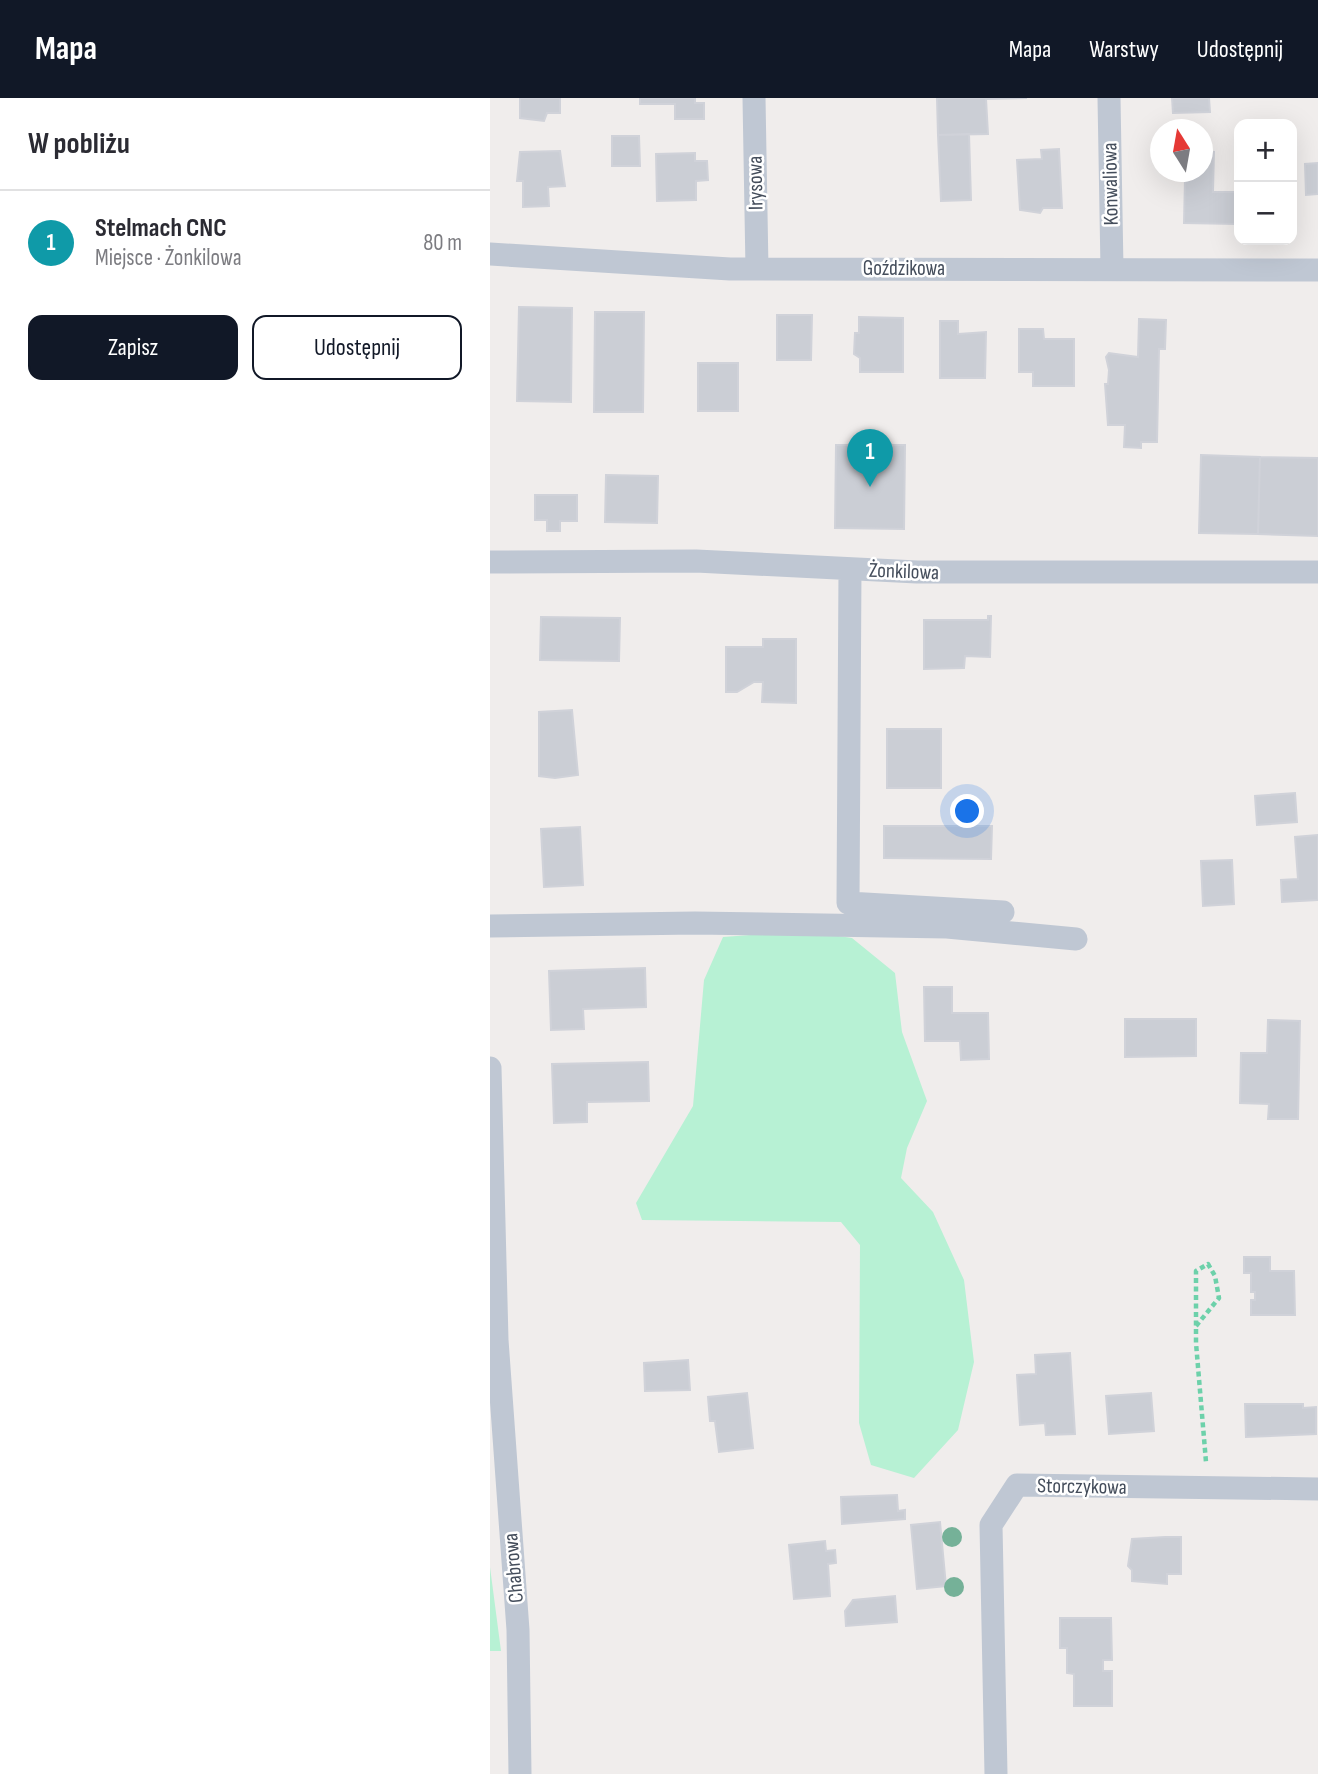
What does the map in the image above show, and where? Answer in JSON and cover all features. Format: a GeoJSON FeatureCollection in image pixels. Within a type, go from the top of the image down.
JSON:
{"type":"FeatureCollection","features":[{"type":"Feature","properties":{"kind":"street","name":"Irysowa"},"geometry":{"type":"LineString","coordinates":[[754,98],[757,269]]}},
{"type":"Feature","properties":{"kind":"street","name":"Konwaliowa"},"geometry":{"type":"LineString","coordinates":[[1109,98],[1112,269]]}},
{"type":"Feature","properties":{"kind":"street","name":"Goździkowa"},"geometry":{"type":"LineString","coordinates":[[490,254],[757,269],[1318,270]]}},
{"type":"Feature","properties":{"kind":"street","name":"Żonkilowa"},"geometry":{"type":"LineString","coordinates":[[490,562],[696,562],[917,572],[1318,572]]}},
{"type":"Feature","properties":{"kind":"street"},"geometry":{"type":"LineString","coordinates":[[850,569],[848,903],[1003,912]]}},
{"type":"Feature","properties":{"kind":"street"},"geometry":{"type":"LineString","coordinates":[[490,926],[695,923],[947,927],[1076,939]]}},
{"type":"Feature","properties":{"kind":"street","name":"Chabrowa"},"geometry":{"type":"LineString","coordinates":[[490,1068],[494,1340],[518,1630],[520,1774]]}},
{"type":"Feature","properties":{"kind":"street","name":"Storczykowa"},"geometry":{"type":"LineString","coordinates":[[996,1774],[991,1525],[1017,1485],[1318,1489]]}},
{"type":"Feature","properties":{"kind":"path"},"geometry":{"type":"LineString","coordinates":[[1196,1326],[1219,1298],[1215,1276],[1208,1264],[1196,1271],[1196,1326],[1208,1488]]}},
{"type":"Feature","properties":{"kind":"green space"},"geometry":{"type":"Polygon","coordinates":[[[805,931],[852,938],[895,973],[902,1032],[927,1101],[907,1148],[901,1178],[933,1212],[964,1280],[974,1362],[958,1430],[914,1478],[871,1465],[859,1423],[860,1245],[841,1222],[642,1220],[636,1203],[693,1106],[704,980],[723,937],[805,931]]]}},
{"type":"Feature","properties":{"kind":"green space"},"geometry":{"type":"Polygon","coordinates":[[[490,1567],[501,1651],[490,1651],[490,1567]]]}},
{"type":"Feature","properties":{"kind":"building"},"geometry":{"type":"Polygon","coordinates":[[[520,98],[560,98],[560,113],[547,113],[544,121],[520,118],[520,98]]]}},
{"type":"Feature","properties":{"kind":"building"},"geometry":{"type":"Polygon","coordinates":[[[640,98],[695,98],[695,103],[704,103],[704,119],[675,119],[675,104],[640,104],[640,98]]]}},
{"type":"Feature","properties":{"kind":"building"},"geometry":{"type":"Polygon","coordinates":[[[937,98],[1027,98],[986,99],[988,134],[938,135],[937,98]]]}},
{"type":"Feature","properties":{"kind":"building"},"geometry":{"type":"Polygon","coordinates":[[[1172,98],[1209,98],[1210,112],[1173,113],[1172,98]]]}},
{"type":"Feature","properties":{"kind":"building"},"geometry":{"type":"Polygon","coordinates":[[[969,134],[971,200],[941,201],[938,135],[969,134]]]}},
{"type":"Feature","properties":{"kind":"building"},"geometry":{"type":"Polygon","coordinates":[[[612,136],[639,136],[640,166],[612,166],[612,136]]]}},
{"type":"Feature","properties":{"kind":"building"},"geometry":{"type":"Polygon","coordinates":[[[1059,149],[1062,208],[1043,208],[1040,213],[1020,210],[1017,160],[1042,159],[1041,150],[1059,149]]]}},
{"type":"Feature","properties":{"kind":"building"},"geometry":{"type":"Polygon","coordinates":[[[560,151],[565,186],[548,187],[549,206],[523,207],[523,181],[517,181],[520,152],[560,151]]]}},
{"type":"Feature","properties":{"kind":"building"},"geometry":{"type":"Polygon","coordinates":[[[1214,152],[1213,192],[1234,192],[1234,224],[1184,223],[1185,182],[1213,182],[1214,152]]]}},
{"type":"Feature","properties":{"kind":"building"},"geometry":{"type":"Polygon","coordinates":[[[695,153],[695,161],[707,161],[708,180],[696,181],[696,200],[657,201],[656,154],[695,153]]]}},
{"type":"Feature","properties":{"kind":"building"},"geometry":{"type":"Polygon","coordinates":[[[1318,163],[1318,194],[1306,195],[1305,164],[1318,163]]]}},
{"type":"Feature","properties":{"kind":"building"},"geometry":{"type":"Polygon","coordinates":[[[519,307],[572,308],[571,402],[517,401],[519,307]]]}},
{"type":"Feature","properties":{"kind":"building"},"geometry":{"type":"Polygon","coordinates":[[[595,312],[644,312],[643,412],[594,412],[595,312]]]}},
{"type":"Feature","properties":{"kind":"building"},"geometry":{"type":"Polygon","coordinates":[[[777,315],[812,315],[811,360],[777,360],[777,315]]]}},
{"type":"Feature","properties":{"kind":"building"},"geometry":{"type":"Polygon","coordinates":[[[859,317],[903,318],[903,372],[860,372],[860,358],[854,354],[855,333],[859,333],[859,317]]]}},
{"type":"Feature","properties":{"kind":"building"},"geometry":{"type":"Polygon","coordinates":[[[1139,319],[1166,320],[1165,349],[1159,349],[1157,442],[1141,442],[1141,448],[1124,447],[1125,425],[1108,425],[1105,384],[1108,384],[1106,357],[1109,353],[1138,357],[1139,319]]]}},
{"type":"Feature","properties":{"kind":"building"},"geometry":{"type":"Polygon","coordinates":[[[940,321],[958,321],[958,334],[986,332],[985,378],[940,378],[940,321]]]}},
{"type":"Feature","properties":{"kind":"building"},"geometry":{"type":"Polygon","coordinates":[[[1019,329],[1043,329],[1044,339],[1074,339],[1074,386],[1033,386],[1033,372],[1019,372],[1019,329]]]}},
{"type":"Feature","properties":{"kind":"building"},"geometry":{"type":"Polygon","coordinates":[[[698,363],[738,363],[738,411],[698,411],[698,363]]]}},
{"type":"Feature","properties":{"kind":"building"},"geometry":{"type":"Polygon","coordinates":[[[836,445],[905,445],[904,529],[835,528],[836,445]]]}},
{"type":"Feature","properties":{"kind":"building"},"geometry":{"type":"Polygon","coordinates":[[[1201,455],[1260,457],[1258,534],[1199,533],[1201,455]]]}},
{"type":"Feature","properties":{"kind":"building"},"geometry":{"type":"Polygon","coordinates":[[[1260,457],[1318,458],[1318,536],[1258,534],[1260,457]]]}},
{"type":"Feature","properties":{"kind":"building"},"geometry":{"type":"Polygon","coordinates":[[[606,475],[658,476],[657,523],[605,522],[606,475]]]}},
{"type":"Feature","properties":{"kind":"building"},"geometry":{"type":"Polygon","coordinates":[[[535,495],[577,495],[577,521],[560,521],[560,531],[547,531],[547,520],[535,520],[535,495]]]}},
{"type":"Feature","properties":{"kind":"building"},"geometry":{"type":"Polygon","coordinates":[[[988,616],[991,616],[990,657],[965,656],[964,668],[924,669],[924,620],[988,620],[988,616]]]}},
{"type":"Feature","properties":{"kind":"building"},"geometry":{"type":"Polygon","coordinates":[[[541,617],[620,618],[619,661],[540,660],[541,617]]]}},
{"type":"Feature","properties":{"kind":"building"},"geometry":{"type":"Polygon","coordinates":[[[763,639],[796,639],[796,703],[762,702],[763,682],[754,682],[737,692],[726,692],[726,647],[763,647],[763,639]]]}},
{"type":"Feature","properties":{"kind":"building"},"geometry":{"type":"Polygon","coordinates":[[[572,710],[578,775],[555,778],[539,776],[539,712],[572,710]]]}},
{"type":"Feature","properties":{"kind":"building"},"geometry":{"type":"Polygon","coordinates":[[[887,729],[941,729],[941,788],[887,788],[887,729]]]}},
{"type":"Feature","properties":{"kind":"building"},"geometry":{"type":"Polygon","coordinates":[[[1295,793],[1297,822],[1257,825],[1255,796],[1295,793]]]}},
{"type":"Feature","properties":{"kind":"building"},"geometry":{"type":"Polygon","coordinates":[[[884,826],[992,826],[991,859],[884,858],[884,826]]]}},
{"type":"Feature","properties":{"kind":"building"},"geometry":{"type":"Polygon","coordinates":[[[580,827],[583,885],[544,887],[541,829],[580,827]]]}},
{"type":"Feature","properties":{"kind":"building"},"geometry":{"type":"Polygon","coordinates":[[[1318,835],[1318,900],[1282,902],[1281,880],[1298,879],[1295,837],[1318,835]]]}},
{"type":"Feature","properties":{"kind":"building"},"geometry":{"type":"Polygon","coordinates":[[[1232,860],[1234,904],[1203,906],[1201,861],[1232,860]]]}},
{"type":"Feature","properties":{"kind":"building"},"geometry":{"type":"Polygon","coordinates":[[[645,968],[646,1007],[583,1009],[584,1029],[551,1030],[549,971],[645,968]]]}},
{"type":"Feature","properties":{"kind":"building"},"geometry":{"type":"Polygon","coordinates":[[[924,987],[952,987],[952,1013],[988,1013],[989,1059],[961,1060],[960,1041],[925,1041],[924,987]]]}},
{"type":"Feature","properties":{"kind":"building"},"geometry":{"type":"Polygon","coordinates":[[[1125,1019],[1196,1019],[1196,1056],[1125,1057],[1125,1019]]]}},
{"type":"Feature","properties":{"kind":"building"},"geometry":{"type":"Polygon","coordinates":[[[1268,1020],[1300,1021],[1298,1119],[1268,1119],[1269,1104],[1240,1103],[1241,1053],[1267,1053],[1268,1020]]]}},
{"type":"Feature","properties":{"kind":"building"},"geometry":{"type":"Polygon","coordinates":[[[648,1062],[649,1101],[587,1102],[587,1122],[554,1123],[552,1064],[648,1062]]]}},
{"type":"Feature","properties":{"kind":"building"},"geometry":{"type":"Polygon","coordinates":[[[1244,1257],[1270,1257],[1270,1271],[1294,1271],[1295,1315],[1251,1315],[1251,1300],[1255,1300],[1255,1292],[1251,1292],[1251,1273],[1244,1273],[1244,1257]]]}},
{"type":"Feature","properties":{"kind":"building"},"geometry":{"type":"Polygon","coordinates":[[[1070,1353],[1075,1434],[1046,1435],[1045,1423],[1020,1425],[1017,1375],[1036,1374],[1035,1355],[1070,1353]]]}},
{"type":"Feature","properties":{"kind":"building"},"geometry":{"type":"Polygon","coordinates":[[[688,1360],[690,1390],[645,1391],[644,1363],[688,1360]]]}},
{"type":"Feature","properties":{"kind":"building"},"geometry":{"type":"Polygon","coordinates":[[[747,1393],[753,1448],[719,1452],[715,1421],[710,1421],[708,1397],[747,1393]]]}},
{"type":"Feature","properties":{"kind":"building"},"geometry":{"type":"Polygon","coordinates":[[[1151,1393],[1154,1431],[1109,1434],[1106,1396],[1151,1393]]]}},
{"type":"Feature","properties":{"kind":"building"},"geometry":{"type":"Polygon","coordinates":[[[1245,1404],[1303,1404],[1303,1408],[1316,1407],[1316,1434],[1246,1437],[1245,1404]]]}},
{"type":"Feature","properties":{"kind":"building"},"geometry":{"type":"Polygon","coordinates":[[[897,1495],[898,1511],[905,1510],[905,1519],[842,1524],[841,1497],[897,1495]]]}},
{"type":"Feature","properties":{"kind":"building"},"geometry":{"type":"Polygon","coordinates":[[[940,1522],[946,1586],[917,1589],[911,1525],[940,1522]]]}},
{"type":"Feature","properties":{"kind":"building"},"geometry":{"type":"Polygon","coordinates":[[[1181,1537],[1181,1574],[1167,1574],[1167,1584],[1132,1581],[1132,1570],[1128,1566],[1132,1539],[1181,1537]]]}},
{"type":"Feature","properties":{"kind":"building"},"geometry":{"type":"Polygon","coordinates":[[[825,1541],[826,1551],[835,1550],[836,1563],[828,1564],[830,1596],[794,1599],[789,1545],[825,1541]]]}},
{"type":"Feature","properties":{"kind":"building"},"geometry":{"type":"Polygon","coordinates":[[[895,1596],[897,1622],[846,1626],[845,1611],[853,1600],[895,1596]]]}},
{"type":"Feature","properties":{"kind":"building"},"geometry":{"type":"Polygon","coordinates":[[[1060,1618],[1111,1618],[1112,1660],[1103,1660],[1103,1671],[1112,1671],[1112,1706],[1074,1706],[1074,1674],[1067,1673],[1067,1648],[1060,1648],[1060,1618]]]}},
{"type":"Feature","properties":{"kind":"place","name":"Stelmach CNC"},"geometry":{"type":"Point","coordinates":[870,487]}}]}
